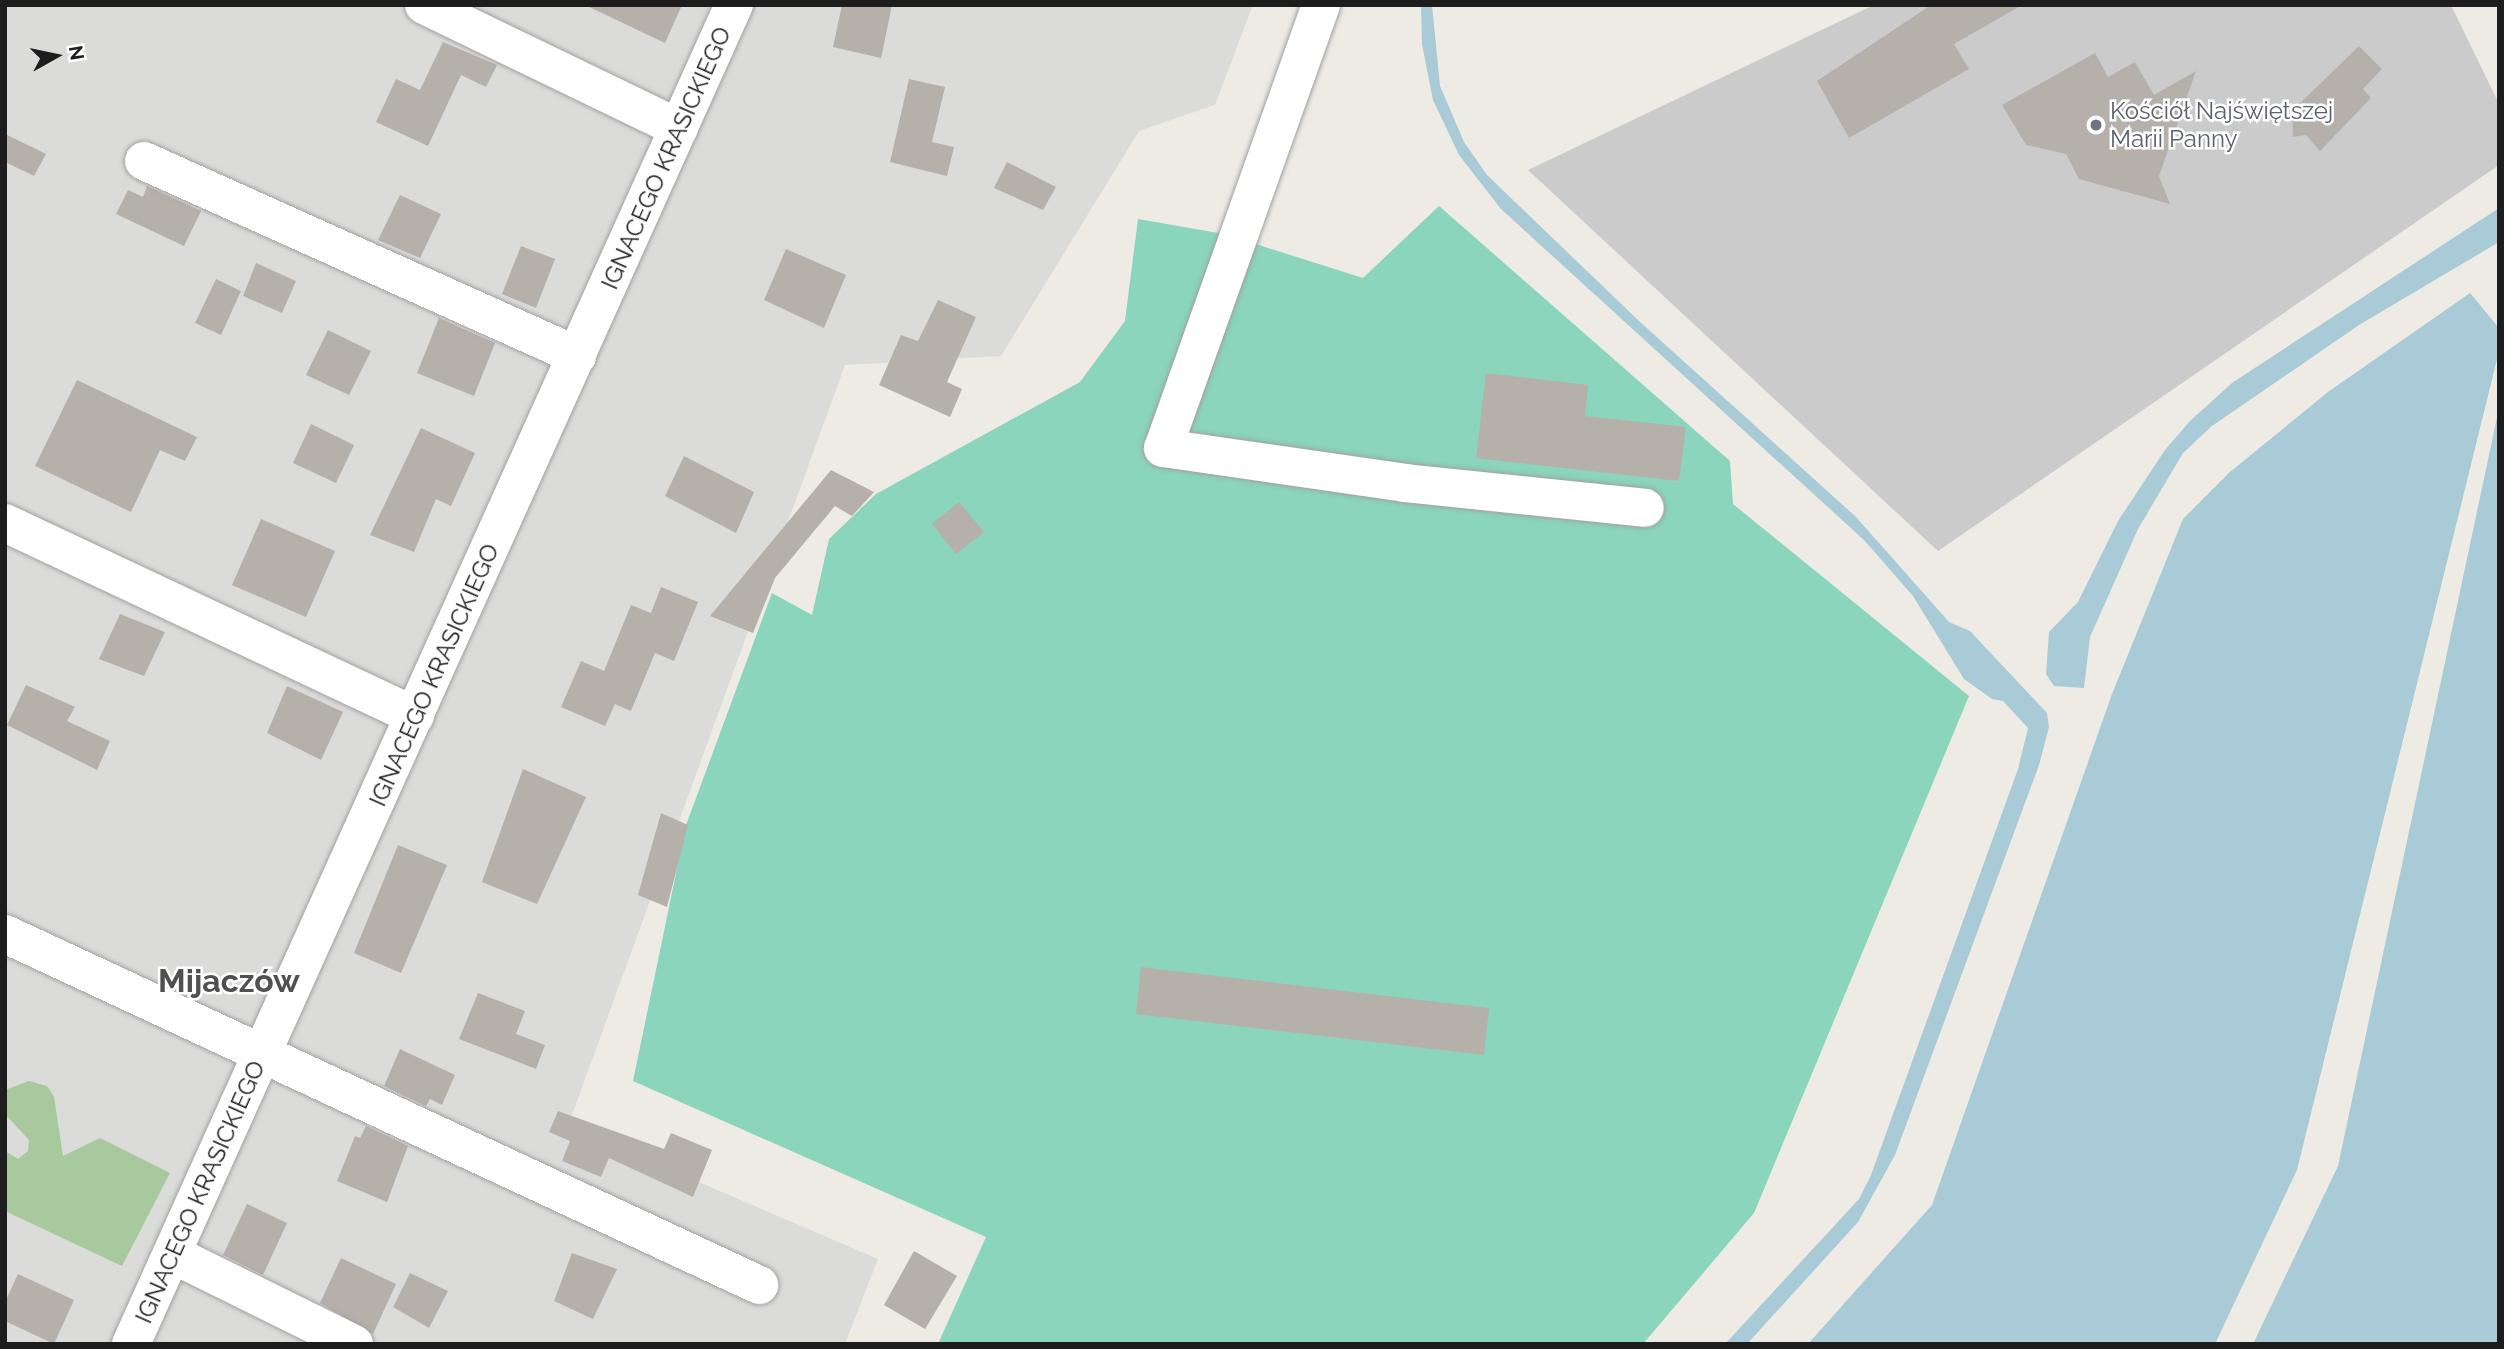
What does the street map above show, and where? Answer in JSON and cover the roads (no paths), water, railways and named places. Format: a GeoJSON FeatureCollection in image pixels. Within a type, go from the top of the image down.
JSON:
{"type":"FeatureCollection","features":[{"type":"Feature","properties":{"kind":"street"},"geometry":{"type":"LineString","coordinates":[[424,5],[679,128]]}},
{"type":"Feature","properties":{"kind":"street","name":"IGNACEGO KRASICKIEGO"},"geometry":{"type":"LineString","coordinates":[[131,1344],[734,5]]}},
{"type":"Feature","properties":{"kind":"street"},"geometry":{"type":"LineString","coordinates":[[1321,5],[1163,448],[1405,483],[1645,508]]}},
{"type":"Feature","properties":{"kind":"street"},"geometry":{"type":"LineString","coordinates":[[144,162],[577,356]]}},
{"type":"Feature","properties":{"kind":"street"},"geometry":{"type":"LineString","coordinates":[[5,523],[415,716]]}},
{"type":"Feature","properties":{"kind":"street"},"geometry":{"type":"LineString","coordinates":[[5,934],[759,1285]]}},
{"type":"Feature","properties":{"kind":"street"},"geometry":{"type":"LineString","coordinates":[[172,1254],[354,1344]]}},
{"type":"Feature","properties":{"kind":"water"},"geometry":{"type":"Polygon","coordinates":[[[1421,5],[1432,5],[1440,86],[1464,142],[1487,175],[1639,321],[1856,517],[1949,622],[1970,631],[2047,713],[2049,727],[2039,765],[1895,1155],[1858,1222],[1747,1344],[1725,1344],[1859,1199],[1871,1175],[2018,769],[2028,728],[2003,701],[1992,699],[1964,679],[1913,596],[1864,540],[1501,209],[1459,155],[1433,100],[1422,44],[1421,5]]]}},
{"type":"Feature","properties":{"kind":"water"},"geometry":{"type":"Polygon","coordinates":[[[2499,208],[2499,242],[2359,325],[2212,426],[2183,453],[2138,529],[2090,637],[2084,688],[2054,686],[2046,674],[2049,632],[2078,602],[2118,521],[2165,450],[2190,421],[2232,383],[2499,208]]]}},
{"type":"Feature","properties":{"kind":"water"},"geometry":{"type":"Polygon","coordinates":[[[2470,293],[2499,328],[2499,351],[2297,1170],[2215,1344],[1808,1344],[1932,1205],[2112,694],[2183,519],[2230,472],[2328,392],[2470,293]]]}},
{"type":"Feature","properties":{"kind":"water"},"geometry":{"type":"Polygon","coordinates":[[[2499,408],[2499,1344],[2253,1344],[2338,1166],[2499,408]]]}},
{"type":"Feature","properties":{"kind":"place","name":"Kościół Najświętszej Marii Panny"},"geometry":{"type":"Point","coordinates":[2096,125]}},
{"type":"Feature","properties":{"kind":"district","name":"Mijaczów"},"geometry":{"type":"Point","coordinates":[229,981]}}]}
